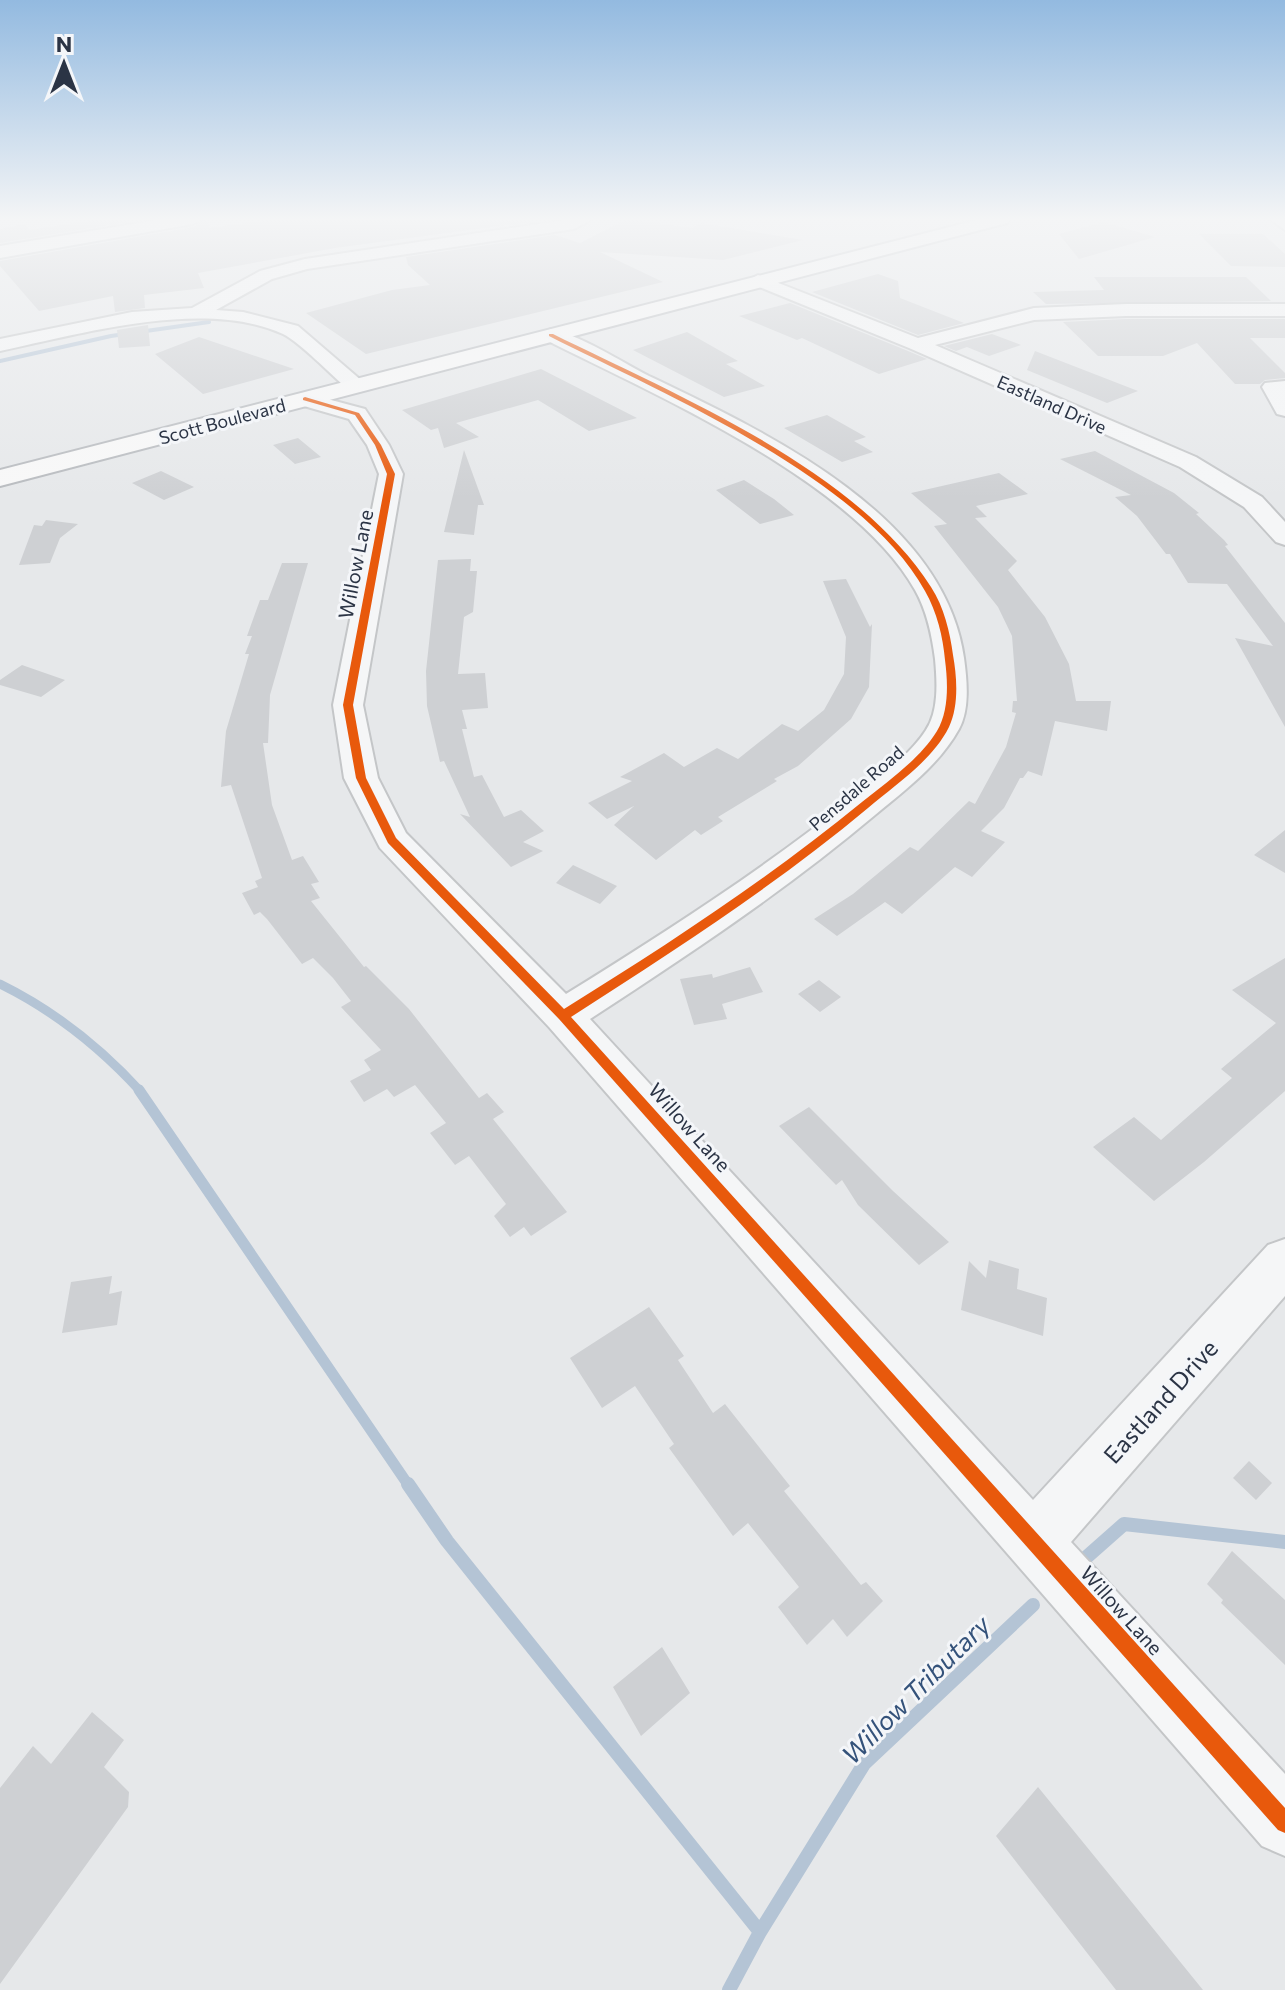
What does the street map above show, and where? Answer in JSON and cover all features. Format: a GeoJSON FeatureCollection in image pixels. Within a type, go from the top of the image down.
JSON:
{"type":"FeatureCollection","features":[{"type":"Feature","properties":{"kind":"main road","name":"Scott Boulevard"},"geometry":{"type":"LineString","coordinates":[[0,478],[638,312]]}},
{"type":"Feature","properties":{"kind":"street","name":"Eastland Drive"},"geometry":{"type":"LineString","coordinates":[[837,312],[1188,462],[1253,502],[1285,537]]}},
{"type":"Feature","properties":{"kind":"street"},"geometry":{"type":"LineString","coordinates":[[916,344],[1004,320],[1060,312]]}},
{"type":"Feature","properties":{"kind":"street"},"geometry":{"type":"LineString","coordinates":[[0,345],[120,320],[196,313],[243,318],[291,330],[355,385]]}},
{"type":"Feature","properties":{"kind":"street","name":"Pensdale Road"},"geometry":{"type":"LineString","coordinates":[[551,335],[750,437],[864,514],[895,544],[928,587],[947,633],[951,683],[944,727],[908,770],[818,846],[563,1016]]}},
{"type":"Feature","properties":{"kind":"street"},"geometry":{"type":"LineString","coordinates":[[1285,387],[1272,387],[1285,409]]}},
{"type":"Feature","properties":{"kind":"street","name":"Willow Lane"},"geometry":{"type":"LineString","coordinates":[[305,399],[357,414],[378,445],[391,474],[348,705],[361,778],[392,840],[563,1016],[1285,1823]]}},
{"type":"Feature","properties":{"kind":"street","name":"Eastland Drive"},"geometry":{"type":"LineString","coordinates":[[1034,1541],[1285,1261]]}},
{"type":"Feature","properties":{"kind":"building"},"geometry":{"type":"Polygon","coordinates":[[[310,312],[540,312],[366,354],[306,313],[310,312]]]}},
{"type":"Feature","properties":{"kind":"building"},"geometry":{"type":"Polygon","coordinates":[[[755,312],[812,312],[927,359],[879,374],[802,338],[797,340],[739,316],[755,312]]]}},
{"type":"Feature","properties":{"kind":"building"},"geometry":{"type":"Polygon","coordinates":[[[861,312],[935,312],[964,323],[918,335],[861,312]]]}},
{"type":"Feature","properties":{"kind":"building"},"geometry":{"type":"Polygon","coordinates":[[[1285,319],[1285,338],[1250,338],[1285,373],[1285,378],[1265,380],[1260,384],[1235,384],[1197,343],[1163,356],[1098,356],[1063,322],[1285,319]]]}},
{"type":"Feature","properties":{"kind":"building"},"geometry":{"type":"Polygon","coordinates":[[[148,325],[150,346],[119,348],[117,330],[148,325]]]}},
{"type":"Feature","properties":{"kind":"building"},"geometry":{"type":"Polygon","coordinates":[[[687,332],[738,361],[726,364],[765,386],[724,397],[633,350],[687,332]]]}},
{"type":"Feature","properties":{"kind":"building"},"geometry":{"type":"Polygon","coordinates":[[[992,334],[1021,345],[989,356],[967,347],[956,351],[944,346],[992,334]]]}},
{"type":"Feature","properties":{"kind":"building"},"geometry":{"type":"Polygon","coordinates":[[[199,337],[294,369],[203,394],[155,354],[199,337]]]}},
{"type":"Feature","properties":{"kind":"building"},"geometry":{"type":"Polygon","coordinates":[[[1035,351],[1138,391],[1107,403],[1027,370],[1035,351]]]}},
{"type":"Feature","properties":{"kind":"building"},"geometry":{"type":"Polygon","coordinates":[[[541,369],[637,418],[589,431],[538,400],[456,423],[479,437],[444,448],[438,428],[431,430],[402,410],[541,369]]]}},
{"type":"Feature","properties":{"kind":"building"},"geometry":{"type":"Polygon","coordinates":[[[827,415],[866,437],[854,441],[873,452],[842,462],[784,428],[827,415]]]}},
{"type":"Feature","properties":{"kind":"building"},"geometry":{"type":"Polygon","coordinates":[[[298,438],[321,457],[295,464],[273,445],[298,438]]]}},
{"type":"Feature","properties":{"kind":"building"},"geometry":{"type":"Polygon","coordinates":[[[464,450],[484,505],[478,505],[474,535],[444,532],[464,450]]]}},
{"type":"Feature","properties":{"kind":"building"},"geometry":{"type":"Polygon","coordinates":[[[1095,451],[1174,493],[1199,513],[1196,514],[1224,540],[1228,545],[1225,546],[1285,623],[1285,727],[1235,638],[1273,646],[1227,584],[1188,583],[1170,554],[1166,554],[1137,516],[1115,497],[1131,495],[1060,459],[1095,451]]]}},
{"type":"Feature","properties":{"kind":"building"},"geometry":{"type":"Polygon","coordinates":[[[161,471],[194,487],[164,500],[132,483],[161,471]]]}},
{"type":"Feature","properties":{"kind":"building"},"geometry":{"type":"Polygon","coordinates":[[[999,473],[1028,494],[976,506],[987,517],[975,518],[1017,561],[1008,570],[1045,617],[1069,664],[1076,701],[1111,701],[1107,731],[1055,721],[1042,776],[1028,771],[1020,778],[1004,808],[981,831],[1005,842],[972,877],[955,867],[902,914],[885,902],[837,936],[814,919],[853,894],[910,847],[918,851],[969,801],[975,804],[1006,747],[1016,713],[1012,712],[1013,701],[1017,701],[1012,636],[998,607],[934,526],[947,524],[911,493],[999,473]]]}},
{"type":"Feature","properties":{"kind":"building"},"geometry":{"type":"Polygon","coordinates":[[[744,480],[794,515],[760,524],[716,490],[744,480]]]}},
{"type":"Feature","properties":{"kind":"building"},"geometry":{"type":"Polygon","coordinates":[[[46,520],[78,524],[60,538],[50,563],[19,565],[34,525],[42,526],[46,520]]]}},
{"type":"Feature","properties":{"kind":"building"},"geometry":{"type":"Polygon","coordinates":[[[471,559],[470,571],[477,571],[473,612],[464,617],[458,674],[485,673],[488,708],[462,710],[467,729],[462,729],[474,777],[482,775],[504,817],[521,810],[544,831],[523,842],[543,851],[511,867],[460,814],[470,817],[444,761],[440,762],[427,706],[426,671],[438,560],[471,559]]]}},
{"type":"Feature","properties":{"kind":"building"},"geometry":{"type":"Polygon","coordinates":[[[282,563],[308,563],[270,695],[268,743],[263,743],[272,805],[292,860],[303,856],[319,882],[311,884],[320,898],[311,901],[364,967],[409,1009],[479,1098],[487,1093],[504,1112],[493,1119],[567,1212],[531,1236],[524,1227],[510,1237],[494,1216],[506,1204],[469,1156],[455,1165],[430,1133],[446,1123],[415,1085],[394,1097],[387,1089],[364,1102],[350,1081],[371,1070],[364,1060],[381,1050],[341,1007],[351,1001],[333,978],[313,958],[302,964],[267,919],[260,912],[254,915],[242,893],[258,887],[255,881],[262,878],[231,785],[221,787],[226,731],[249,654],[245,654],[252,636],[247,636],[260,600],[268,600],[282,563]]]}},
{"type":"Feature","properties":{"kind":"building"},"geometry":{"type":"Polygon","coordinates":[[[846,579],[870,627],[872,624],[869,687],[851,719],[798,766],[718,817],[723,821],[701,835],[695,830],[656,860],[614,825],[634,806],[607,819],[588,803],[632,781],[620,777],[664,753],[684,767],[717,748],[738,759],[782,724],[798,731],[824,710],[844,674],[846,637],[823,581],[846,579]]]}},
{"type":"Feature","properties":{"kind":"building"},"geometry":{"type":"Polygon","coordinates":[[[22,665],[65,680],[41,697],[0,685],[0,680],[22,665]]]}},
{"type":"Feature","properties":{"kind":"building"},"geometry":{"type":"Polygon","coordinates":[[[1285,830],[1285,873],[1254,855],[1285,830]]]}},
{"type":"Feature","properties":{"kind":"building"},"geometry":{"type":"Polygon","coordinates":[[[573,865],[617,886],[600,904],[556,883],[573,865]]]}},
{"type":"Feature","properties":{"kind":"building"},"geometry":{"type":"Polygon","coordinates":[[[1285,958],[1285,1091],[1154,1201],[1093,1147],[1134,1117],[1161,1140],[1232,1078],[1221,1069],[1276,1023],[1232,990],[1285,958]]]}},
{"type":"Feature","properties":{"kind":"building"},"geometry":{"type":"Polygon","coordinates":[[[750,967],[763,992],[722,1004],[727,1019],[694,1025],[680,979],[712,974],[713,978],[750,967]]]}},
{"type":"Feature","properties":{"kind":"building"},"geometry":{"type":"Polygon","coordinates":[[[819,980],[841,997],[820,1012],[798,994],[819,980]]]}},
{"type":"Feature","properties":{"kind":"building"},"geometry":{"type":"Polygon","coordinates":[[[809,1107],[949,1242],[919,1265],[858,1205],[842,1180],[836,1185],[779,1126],[809,1107]]]}},
{"type":"Feature","properties":{"kind":"building"},"geometry":{"type":"Polygon","coordinates":[[[989,1260],[1019,1269],[1017,1289],[1047,1298],[1043,1336],[961,1310],[969,1261],[986,1278],[989,1260]]]}},
{"type":"Feature","properties":{"kind":"building"},"geometry":{"type":"Polygon","coordinates":[[[112,1276],[109,1294],[122,1291],[117,1325],[62,1333],[71,1282],[112,1276]]]}},
{"type":"Feature","properties":{"kind":"building"},"geometry":{"type":"Polygon","coordinates":[[[649,1307],[684,1356],[678,1360],[713,1413],[725,1404],[790,1486],[784,1491],[861,1585],[866,1582],[883,1601],[847,1637],[833,1619],[807,1645],[778,1607],[799,1587],[748,1523],[733,1536],[669,1448],[674,1444],[635,1386],[602,1408],[570,1358],[649,1307]]]}},
{"type":"Feature","properties":{"kind":"building"},"geometry":{"type":"Polygon","coordinates":[[[1249,1461],[1272,1483],[1256,1500],[1233,1478],[1249,1461]]]}},
{"type":"Feature","properties":{"kind":"building"},"geometry":{"type":"Polygon","coordinates":[[[1232,1551],[1285,1600],[1285,1665],[1221,1603],[1223,1600],[1207,1584],[1232,1551]]]}},
{"type":"Feature","properties":{"kind":"building"},"geometry":{"type":"Polygon","coordinates":[[[662,1647],[690,1693],[641,1736],[613,1687],[662,1647]]]}},
{"type":"Feature","properties":{"kind":"building"},"geometry":{"type":"Polygon","coordinates":[[[92,1712],[124,1740],[104,1767],[129,1792],[128,1807],[0,1984],[0,1788],[33,1746],[51,1764],[92,1712]]]}},
{"type":"Feature","properties":{"kind":"building"},"geometry":{"type":"Polygon","coordinates":[[[1038,1787],[1203,1990],[1116,1990],[996,1836],[1038,1787]]]}},
{"type":"Feature","properties":{"kind":"waterway"},"geometry":{"type":"LineString","coordinates":[[0,361],[111,336],[209,322]]}},
{"type":"Feature","properties":{"kind":"waterway"},"geometry":{"type":"LineString","coordinates":[[0,984],[76,1031],[139,1090]]}},
{"type":"Feature","properties":{"kind":"waterway"},"geometry":{"type":"LineString","coordinates":[[139,1090],[409,1486]]}},
{"type":"Feature","properties":{"kind":"waterway"},"geometry":{"type":"LineString","coordinates":[[408,1484],[447,1541],[760,1932]]}},
{"type":"Feature","properties":{"kind":"waterway","name":"Willow Tributary"},"geometry":{"type":"LineString","coordinates":[[1081,1562],[1124,1524],[1285,1542]]}},
{"type":"Feature","properties":{"kind":"waterway","name":"Willow Tributary"},"geometry":{"type":"LineString","coordinates":[[760,1932],[864,1764],[1033,1605]]}},
{"type":"Feature","properties":{"kind":"waterway"},"geometry":{"type":"LineString","coordinates":[[729,1990],[760,1932]]}},
{"type":"Feature","properties":{"kind":"cycle path"},"geometry":{"type":"LineString","coordinates":[[551,335],[758,442],[812,475],[860,510],[899,548],[928,588],[945,634],[951,679],[950,706],[943,729],[903,774],[762,884],[563,1016]]}},
{"type":"Feature","properties":{"kind":"cycle path"},"geometry":{"type":"LineString","coordinates":[[305,399],[357,414],[378,445],[391,474],[348,705],[361,778],[392,840],[563,1016],[1285,1823]]}}]}
